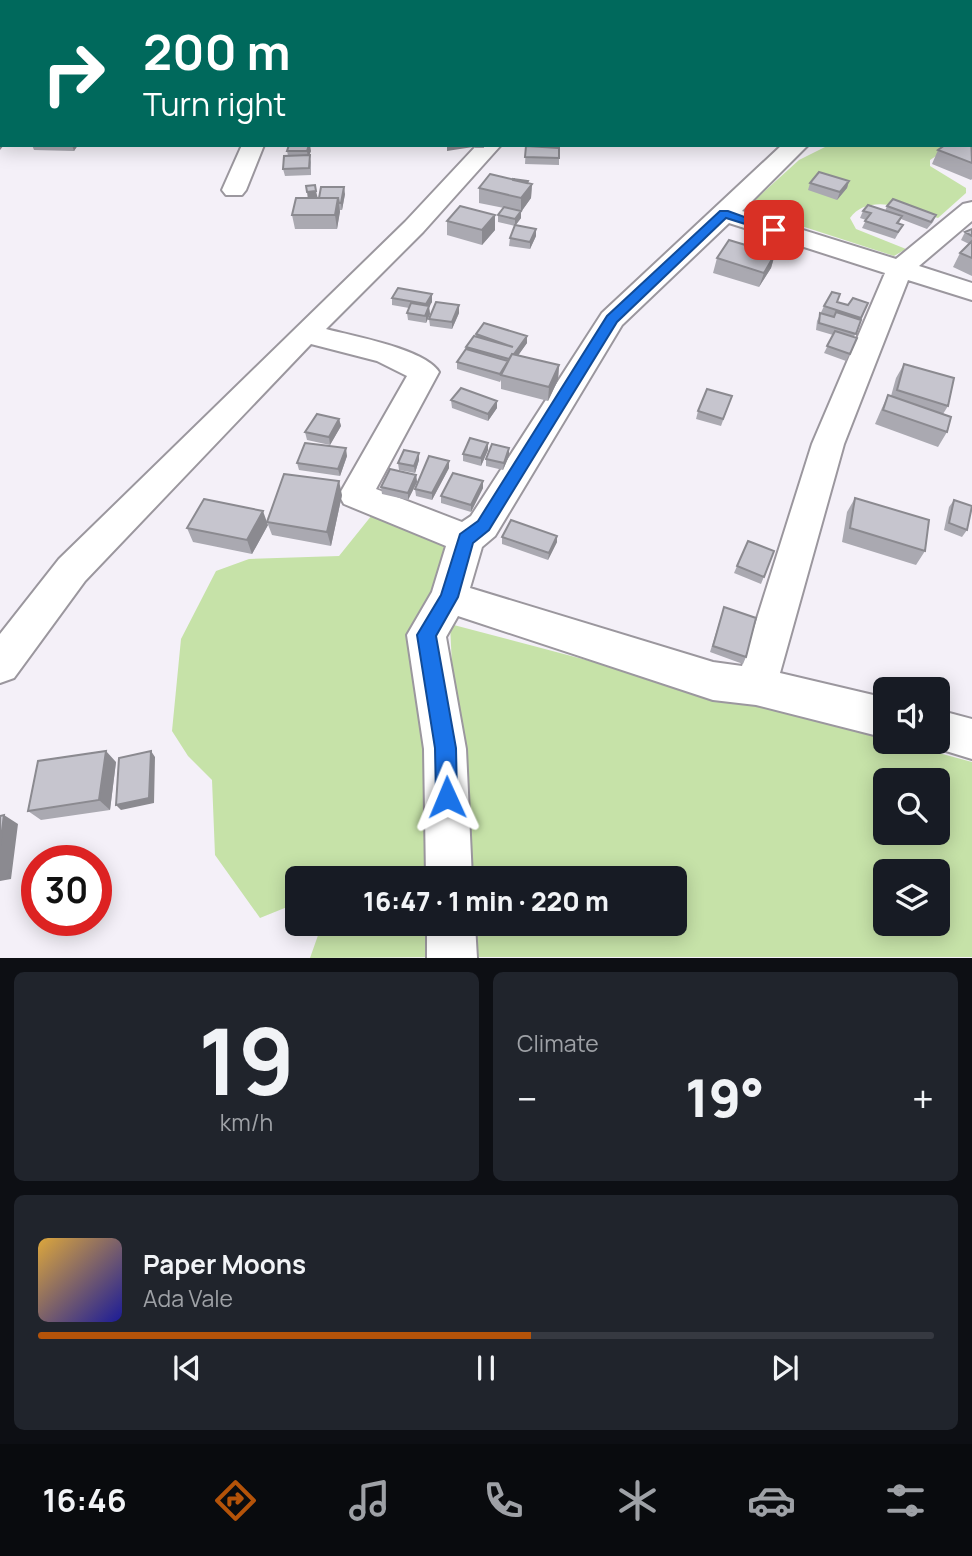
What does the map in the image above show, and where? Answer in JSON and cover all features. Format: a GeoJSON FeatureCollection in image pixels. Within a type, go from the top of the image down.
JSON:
{"type":"FeatureCollection","features":[{"type":"Feature","properties":{"kind":"street"},"geometry":{"type":"LineString","coordinates":[[234,190],[252,147]]}},
{"type":"Feature","properties":{"kind":"street"},"geometry":{"type":"LineString","coordinates":[[0,664],[72,570],[305,333],[414,227],[450,185],[489,147]]}},
{"type":"Feature","properties":{"kind":"street"},"geometry":{"type":"LineString","coordinates":[[449,866],[445,748],[426,635],[449,597],[466,539],[484,526],[612,319],[794,147]]}},
{"type":"Feature","properties":{"kind":"street"},"geometry":{"type":"LineString","coordinates":[[756,686],[828,444],[899,270],[972,209]]}},
{"type":"Feature","properties":{"kind":"street"},"geometry":{"type":"LineString","coordinates":[[724,213],[972,292]]}},
{"type":"Feature","properties":{"kind":"street"},"geometry":{"type":"LineString","coordinates":[[305,333],[387,354],[424,372],[356,495],[466,539]]}},
{"type":"Feature","properties":{"kind":"street"},"geometry":{"type":"LineString","coordinates":[[449,597],[713,681],[756,686],[873,715]]}},
{"type":"Feature","properties":{"kind":"street"},"geometry":{"type":"LineString","coordinates":[[950,733],[972,739]]}},
{"type":"Feature","properties":{"kind":"street"},"geometry":{"type":"LineString","coordinates":[[451,936],[452,957]]}},
{"type":"Feature","properties":{"kind":"green space"},"geometry":{"type":"Polygon","coordinates":[[[825,147],[950,147],[930,160],[930,166],[966,188],[966,193],[938,218],[892,205],[880,204],[858,210],[850,218],[856,229],[906,249],[894,256],[746,208],[799,160],[825,147]]]}},
{"type":"Feature","properties":{"kind":"green space"},"geometry":{"type":"Polygon","coordinates":[[[372,515],[453,543],[415,633],[434,866],[285,866],[285,908],[260,918],[215,855],[212,780],[188,756],[172,731],[181,639],[216,571],[249,559],[339,556],[372,515]]]}},
{"type":"Feature","properties":{"kind":"green space"},"geometry":{"type":"Polygon","coordinates":[[[450,624],[873,736],[873,754],[942,754],[972,762],[972,957],[471,957],[470,936],[687,936],[687,866],[467,866],[450,624]]]}},
{"type":"Feature","properties":{"kind":"green space"},"geometry":{"type":"Polygon","coordinates":[[[318,936],[440,936],[441,957],[310,958],[318,936]]]}},
{"type":"Feature","properties":{"kind":"building"},"geometry":{"type":"Polygon","coordinates":[[[288,147],[308,147],[307,151],[287,151],[288,147]]]}},
{"type":"Feature","properties":{"kind":"building"},"geometry":{"type":"Polygon","coordinates":[[[526,147],[559,148],[559,158],[525,157],[526,147]]]}},
{"type":"Feature","properties":{"kind":"building"},"geometry":{"type":"Polygon","coordinates":[[[942,147],[971,147],[972,163],[938,150],[942,147]]]}},
{"type":"Feature","properties":{"kind":"building"},"geometry":{"type":"Polygon","coordinates":[[[310,155],[309,168],[283,169],[284,156],[310,155]]]}},
{"type":"Feature","properties":{"kind":"building"},"geometry":{"type":"Polygon","coordinates":[[[819,172],[849,181],[840,192],[810,183],[819,172]]]}},
{"type":"Feature","properties":{"kind":"building"},"geometry":{"type":"Polygon","coordinates":[[[490,174],[532,184],[521,198],[479,188],[490,174]]]}},
{"type":"Feature","properties":{"kind":"building"},"geometry":{"type":"Polygon","coordinates":[[[315,185],[316,191],[307,192],[306,186],[315,185]]]}},
{"type":"Feature","properties":{"kind":"building"},"geometry":{"type":"Polygon","coordinates":[[[321,187],[344,187],[341,203],[338,198],[319,198],[321,187]]]}},
{"type":"Feature","properties":{"kind":"building"},"geometry":{"type":"Polygon","coordinates":[[[296,198],[338,198],[335,215],[292,215],[296,198]]]}},
{"type":"Feature","properties":{"kind":"building"},"geometry":{"type":"Polygon","coordinates":[[[893,199],[936,215],[931,222],[887,206],[893,199]]]}},
{"type":"Feature","properties":{"kind":"building"},"geometry":{"type":"Polygon","coordinates":[[[868,205],[902,216],[897,223],[903,225],[898,232],[865,221],[871,213],[863,211],[868,205]]]}},
{"type":"Feature","properties":{"kind":"building"},"geometry":{"type":"Polygon","coordinates":[[[460,206],[495,215],[482,230],[447,221],[460,206]]]}},
{"type":"Feature","properties":{"kind":"building"},"geometry":{"type":"Polygon","coordinates":[[[504,207],[521,211],[515,219],[498,215],[504,207]]]}},
{"type":"Feature","properties":{"kind":"building"},"geometry":{"type":"Polygon","coordinates":[[[515,225],[536,229],[530,242],[510,238],[515,225]]]}},
{"type":"Feature","properties":{"kind":"building"},"geometry":{"type":"Polygon","coordinates":[[[729,240],[775,254],[764,273],[717,258],[729,240]]]}},
{"type":"Feature","properties":{"kind":"building"},"geometry":{"type":"Polygon","coordinates":[[[972,241],[972,258],[960,253],[972,241]]]}},
{"type":"Feature","properties":{"kind":"building"},"geometry":{"type":"Polygon","coordinates":[[[398,288],[432,294],[426,304],[392,298],[398,288]]]}},
{"type":"Feature","properties":{"kind":"building"},"geometry":{"type":"Polygon","coordinates":[[[832,292],[840,294],[837,302],[848,305],[853,298],[868,303],[861,318],[824,306],[832,292]]]}},
{"type":"Feature","properties":{"kind":"building"},"geometry":{"type":"Polygon","coordinates":[[[436,302],[459,305],[452,322],[429,319],[436,302]]]}},
{"type":"Feature","properties":{"kind":"building"},"geometry":{"type":"Polygon","coordinates":[[[411,303],[429,306],[425,316],[407,313],[411,303]]]}},
{"type":"Feature","properties":{"kind":"building"},"geometry":{"type":"Polygon","coordinates":[[[836,312],[861,320],[856,334],[819,323],[820,313],[834,317],[836,312]]]}},
{"type":"Feature","properties":{"kind":"building"},"geometry":{"type":"Polygon","coordinates":[[[484,323],[527,336],[509,359],[466,347],[474,336],[513,347],[476,334],[484,323]]]}},
{"type":"Feature","properties":{"kind":"building"},"geometry":{"type":"Polygon","coordinates":[[[835,331],[857,338],[850,354],[827,346],[835,331]]]}},
{"type":"Feature","properties":{"kind":"building"},"geometry":{"type":"Polygon","coordinates":[[[466,349],[508,361],[500,374],[457,362],[466,349]]]}},
{"type":"Feature","properties":{"kind":"building"},"geometry":{"type":"Polygon","coordinates":[[[512,354],[559,365],[549,387],[501,375],[512,354]]]}},
{"type":"Feature","properties":{"kind":"building"},"geometry":{"type":"Polygon","coordinates":[[[904,364],[954,378],[948,406],[897,390],[904,364]]]}},
{"type":"Feature","properties":{"kind":"building"},"geometry":{"type":"Polygon","coordinates":[[[461,388],[497,401],[488,414],[451,400],[461,388]]]}},
{"type":"Feature","properties":{"kind":"building"},"geometry":{"type":"Polygon","coordinates":[[[707,389],[732,396],[723,419],[698,411],[707,389]]]}},
{"type":"Feature","properties":{"kind":"building"},"geometry":{"type":"Polygon","coordinates":[[[888,395],[951,417],[947,432],[883,410],[888,395]]]}},
{"type":"Feature","properties":{"kind":"building"},"geometry":{"type":"Polygon","coordinates":[[[317,414],[339,419],[329,437],[305,432],[317,414]]]}},
{"type":"Feature","properties":{"kind":"building"},"geometry":{"type":"Polygon","coordinates":[[[470,438],[488,443],[481,458],[463,454],[470,438]]]}},
{"type":"Feature","properties":{"kind":"building"},"geometry":{"type":"Polygon","coordinates":[[[305,443],[346,448],[338,469],[297,463],[305,443]]]}},
{"type":"Feature","properties":{"kind":"building"},"geometry":{"type":"Polygon","coordinates":[[[492,444],[509,448],[504,463],[486,459],[492,444]]]}},
{"type":"Feature","properties":{"kind":"building"},"geometry":{"type":"Polygon","coordinates":[[[404,450],[419,453],[414,466],[398,463],[404,450]]]}},
{"type":"Feature","properties":{"kind":"building"},"geometry":{"type":"Polygon","coordinates":[[[429,456],[449,461],[432,493],[415,489],[429,456]]]}},
{"type":"Feature","properties":{"kind":"building"},"geometry":{"type":"Polygon","coordinates":[[[390,469],[416,475],[408,493],[381,487],[390,469]]]}},
{"type":"Feature","properties":{"kind":"building"},"geometry":{"type":"Polygon","coordinates":[[[453,473],[483,481],[471,505],[441,496],[453,473]]]}},
{"type":"Feature","properties":{"kind":"building"},"geometry":{"type":"Polygon","coordinates":[[[284,474],[339,481],[327,532],[267,522],[284,474]]]}},
{"type":"Feature","properties":{"kind":"building"},"geometry":{"type":"Polygon","coordinates":[[[855,498],[929,520],[925,551],[850,528],[855,498]]]}},
{"type":"Feature","properties":{"kind":"building"},"geometry":{"type":"Polygon","coordinates":[[[204,499],[263,511],[247,540],[187,528],[204,499]]]}},
{"type":"Feature","properties":{"kind":"building"},"geometry":{"type":"Polygon","coordinates":[[[954,500],[972,506],[967,530],[949,523],[954,500]]]}},
{"type":"Feature","properties":{"kind":"building"},"geometry":{"type":"Polygon","coordinates":[[[511,520],[557,536],[549,553],[502,537],[511,520]]]}},
{"type":"Feature","properties":{"kind":"building"},"geometry":{"type":"Polygon","coordinates":[[[748,541],[774,551],[764,577],[737,566],[748,541]]]}},
{"type":"Feature","properties":{"kind":"building"},"geometry":{"type":"Polygon","coordinates":[[[724,607],[756,618],[746,657],[713,646],[724,607]]]}},
{"type":"Feature","properties":{"kind":"building"},"geometry":{"type":"Polygon","coordinates":[[[106,751],[99,800],[28,811],[38,761],[106,751]]]}},
{"type":"Feature","properties":{"kind":"building"},"geometry":{"type":"Polygon","coordinates":[[[151,751],[149,798],[116,805],[119,758],[151,751]]]}},
{"type":"Feature","properties":{"kind":"building"},"geometry":{"type":"Polygon","coordinates":[[[4,815],[0,846],[0,816],[4,815]]]}},
{"type":"Feature","properties":{"kind":"route"},"geometry":{"type":"LineString","coordinates":[[447,797],[445,748],[426,635],[449,597],[466,539],[484,526],[612,319],[724,213],[774,230]]}}]}
